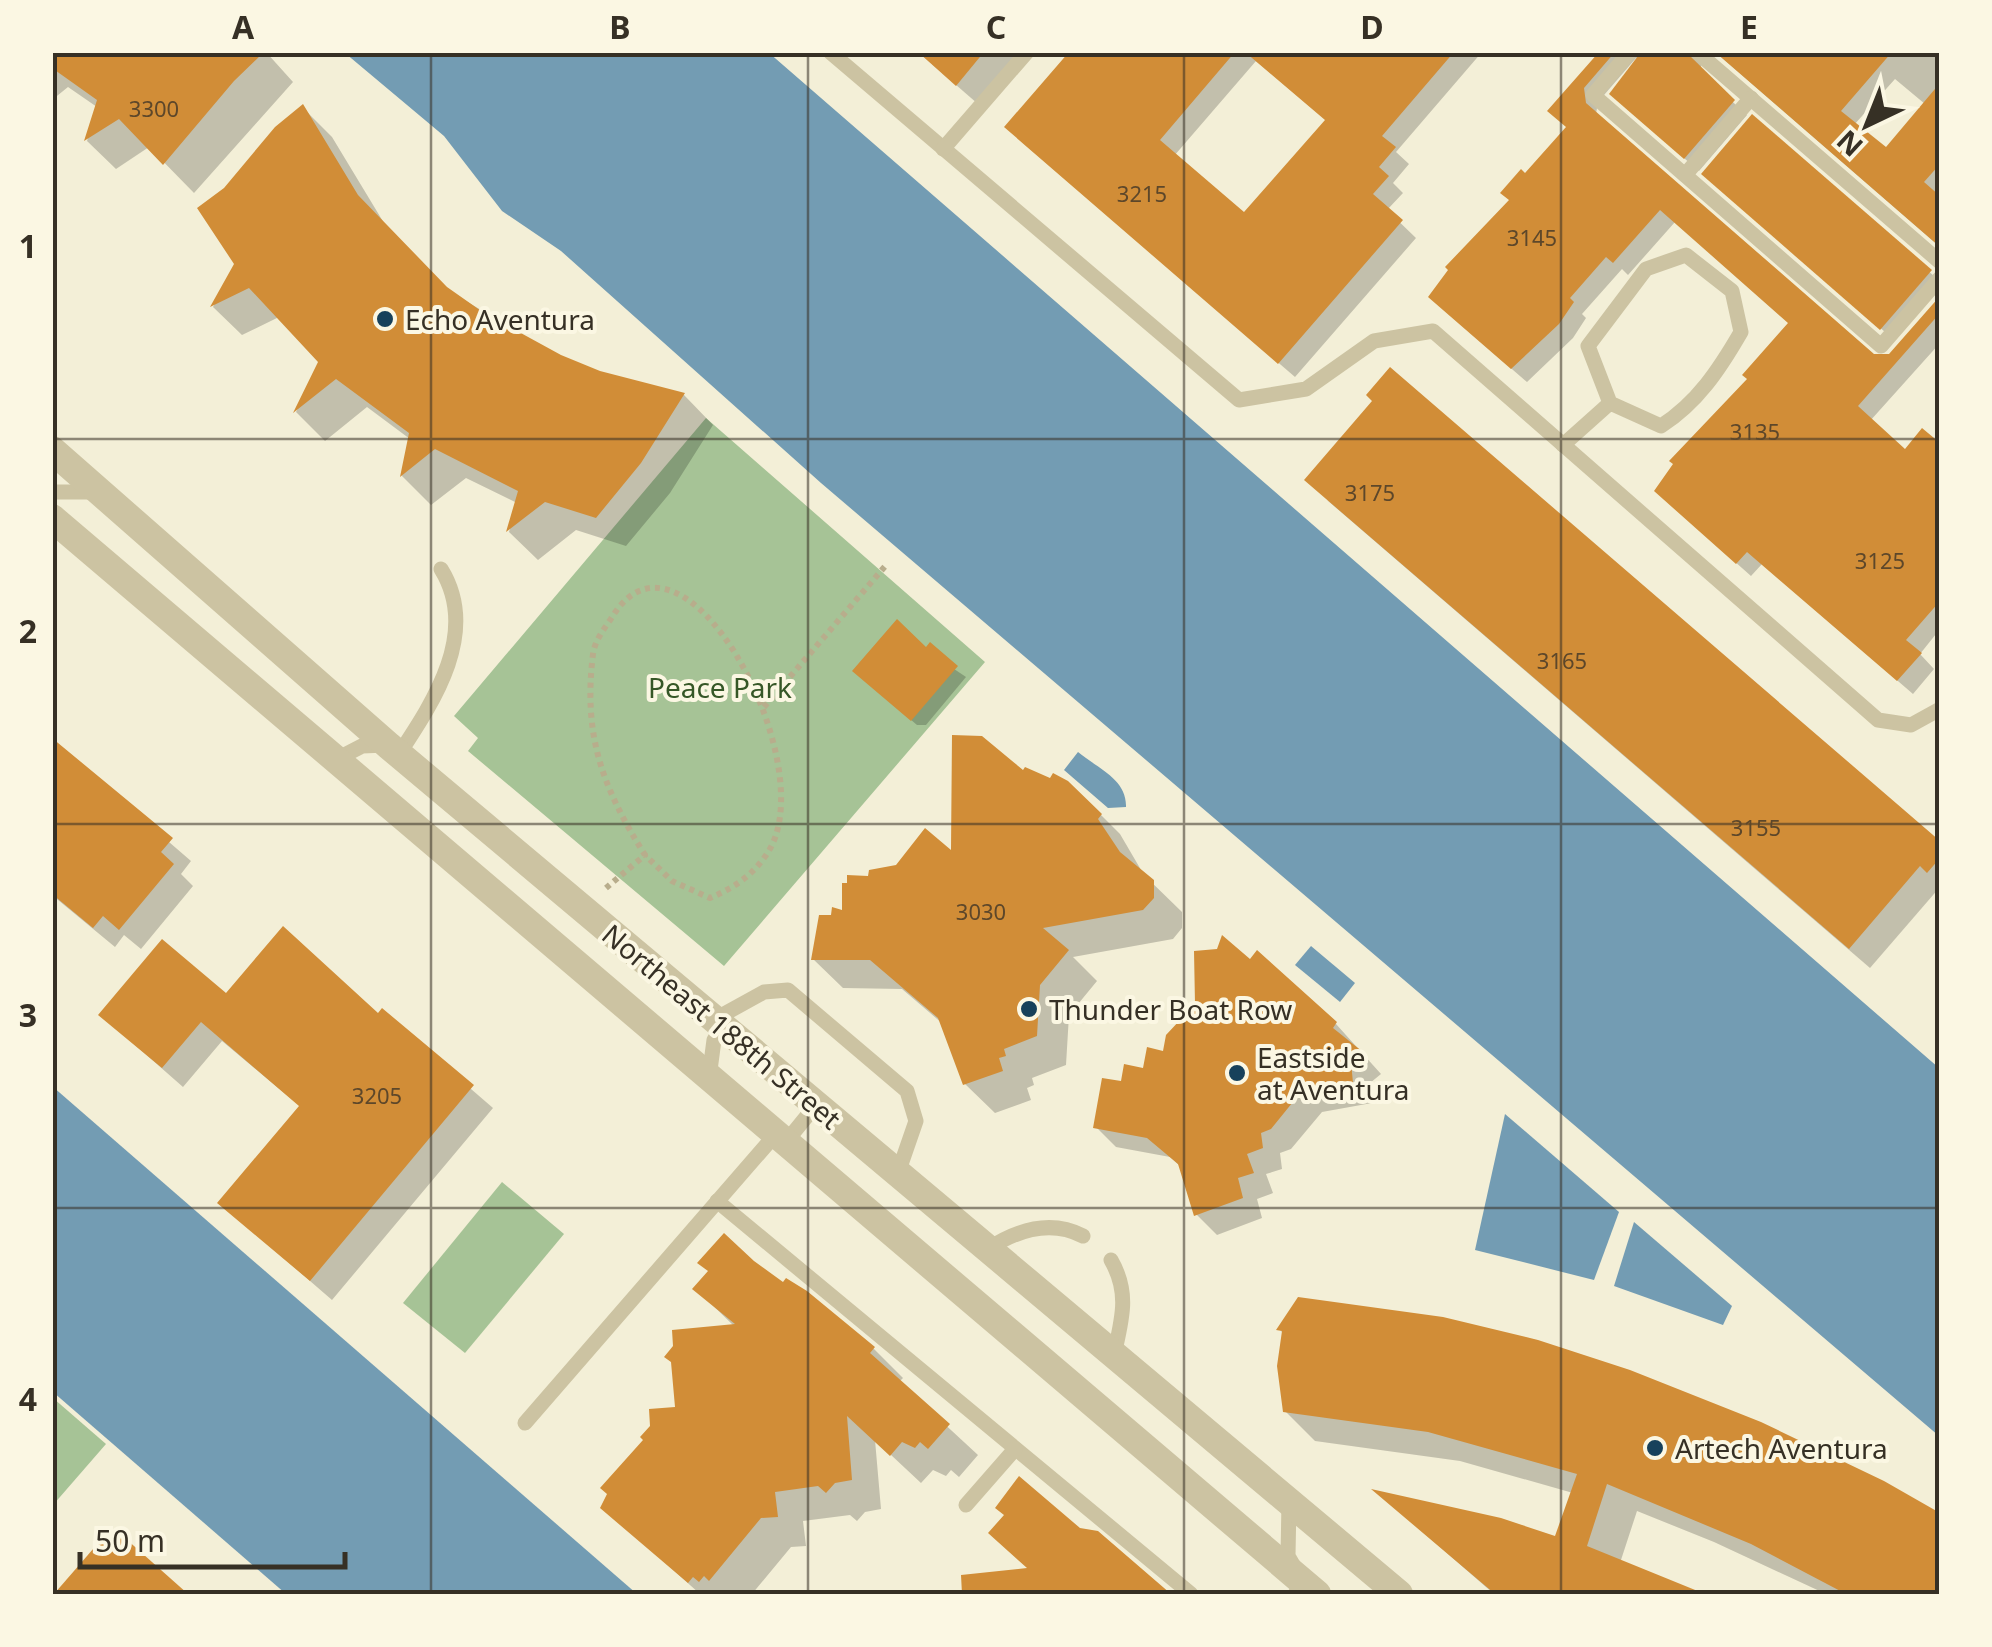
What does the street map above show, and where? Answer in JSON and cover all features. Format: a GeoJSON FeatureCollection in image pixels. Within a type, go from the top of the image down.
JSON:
{"type":"FeatureCollection","features":[{"type":"Feature","properties":{"kind":"street","name":"Northeast 188th Street"},"geometry":{"type":"LineString","coordinates":[[52,450],[394,750],[1399,1594]]}},
{"type":"Feature","properties":{"kind":"street","name":"Northeast 188th Street"},"geometry":{"type":"LineString","coordinates":[[52,518],[1306,1591]]}},
{"type":"Feature","properties":{"kind":"lane"},"geometry":{"type":"LineString","coordinates":[[830,52],[1239,400],[1306,389],[1374,341],[1434,332],[1878,720],[1911,725],[1940,709]]}},
{"type":"Feature","properties":{"kind":"lane"},"geometry":{"type":"LineString","coordinates":[[944,148],[1027,52]]}},
{"type":"Feature","properties":{"kind":"lane"},"geometry":{"type":"LineString","coordinates":[[1630,52],[1594,94],[1881,346],[1940,278]]}},
{"type":"Feature","properties":{"kind":"lane"},"geometry":{"type":"LineString","coordinates":[[1697,52],[1940,262]]}},
{"type":"Feature","properties":{"kind":"lane"},"geometry":{"type":"LineString","coordinates":[[1685,175],[1750,98]]}},
{"type":"Feature","properties":{"kind":"lane"},"geometry":{"type":"LineString","coordinates":[[1686,255],[1732,292],[1741,332],[1690,407],[1661,426],[1610,403],[1588,346],[1646,269],[1686,255]]}},
{"type":"Feature","properties":{"kind":"lane"},"geometry":{"type":"LineString","coordinates":[[1562,445],[1610,403]]}},
{"type":"Feature","properties":{"kind":"lane"},"geometry":{"type":"LineString","coordinates":[[52,492],[100,492]]}},
{"type":"Feature","properties":{"kind":"lane"},"geometry":{"type":"LineString","coordinates":[[335,760],[362,746],[394,750],[434,702],[457,641],[450,585],[441,569]]}},
{"type":"Feature","properties":{"kind":"lane"},"geometry":{"type":"LineString","coordinates":[[709,1078],[719,1023],[764,992],[788,990],[907,1092],[916,1122],[898,1174]]}},
{"type":"Feature","properties":{"kind":"lane"},"geometry":{"type":"LineString","coordinates":[[525,1423],[717,1201],[816,1105]]}},
{"type":"Feature","properties":{"kind":"lane"},"geometry":{"type":"LineString","coordinates":[[717,1201],[1191,1594]]}},
{"type":"Feature","properties":{"kind":"lane"},"geometry":{"type":"LineString","coordinates":[[988,1250],[1036,1228],[1065,1227],[1083,1236]]}},
{"type":"Feature","properties":{"kind":"lane"},"geometry":{"type":"LineString","coordinates":[[1111,1260],[1123,1280],[1125,1308],[1114,1354]]}},
{"type":"Feature","properties":{"kind":"lane"},"geometry":{"type":"LineString","coordinates":[[966,1505],[1014,1449]]}},
{"type":"Feature","properties":{"kind":"lane"},"geometry":{"type":"LineString","coordinates":[[1289,1502],[1288,1556],[1306,1591]]}},
{"type":"Feature","properties":{"kind":"path"},"geometry":{"type":"LineString","coordinates":[[764,707],[887,564]]}},
{"type":"Feature","properties":{"kind":"path"},"geometry":{"type":"LineString","coordinates":[[652,588],[681,598],[724,631],[764,707],[776,754],[779,806],[772,844],[741,884],[710,898],[672,881],[645,855],[614,806],[595,753],[589,690],[595,644],[626,596],[652,588]]}},
{"type":"Feature","properties":{"kind":"path"},"geometry":{"type":"LineString","coordinates":[[582,908],[645,855]]}},
{"type":"Feature","properties":{"kind":"green space","name":"Peace Park"},"geometry":{"type":"Polygon","coordinates":[[[706,418],[985,662],[724,966],[468,751],[478,738],[454,716],[706,418]]]}},
{"type":"Feature","properties":{"kind":"green space"},"geometry":{"type":"Polygon","coordinates":[[[502,1182],[564,1234],[465,1353],[403,1303],[502,1182]]]}},
{"type":"Feature","properties":{"kind":"green space"},"geometry":{"type":"Polygon","coordinates":[[[53,1398],[106,1444],[53,1505],[53,1398]]]}},
{"type":"Feature","properties":{"kind":"water"},"geometry":{"type":"Polygon","coordinates":[[[768,52],[1939,1068],[1939,1436],[821,483],[561,251],[502,211],[444,136],[345,53],[768,52]]]}},
{"type":"Feature","properties":{"kind":"water"},"geometry":{"type":"Polygon","coordinates":[[[1078,752],[1116,782],[1126,807],[1108,808],[1064,770],[1078,752]]]}},
{"type":"Feature","properties":{"kind":"water"},"geometry":{"type":"Polygon","coordinates":[[[1311,946],[1355,983],[1340,1002],[1295,965],[1311,946]]]}},
{"type":"Feature","properties":{"kind":"water"},"geometry":{"type":"Polygon","coordinates":[[[52,1086],[637,1594],[286,1594],[53,1392],[52,1086]]]}},
{"type":"Feature","properties":{"kind":"water"},"geometry":{"type":"Polygon","coordinates":[[[1505,1114],[1619,1212],[1594,1280],[1475,1250],[1505,1114]]]}},
{"type":"Feature","properties":{"kind":"water"},"geometry":{"type":"Polygon","coordinates":[[[1634,1222],[1732,1306],[1723,1325],[1614,1286],[1634,1222]]]}},
{"type":"Feature","properties":{"kind":"building"},"geometry":{"type":"Polygon","coordinates":[[[52,52],[264,52],[234,81],[163,165],[119,119],[84,141],[97,100],[52,68],[52,52]]]}},
{"type":"Feature","properties":{"kind":"building"},"geometry":{"type":"Polygon","coordinates":[[[918,52],[984,52],[956,86],[918,52]]]}},
{"type":"Feature","properties":{"kind":"building"},"geometry":{"type":"Polygon","coordinates":[[[1069,52],[1235,52],[1160,140],[1244,212],[1325,120],[1245,52],[1454,52],[1382,136],[1396,147],[1379,167],[1389,176],[1373,194],[1403,220],[1278,364],[1004,127],[1069,52]]]}},
{"type":"Feature","properties":{"kind":"building"},"geometry":{"type":"Polygon","coordinates":[[[1599,52],[1615,52],[1584,88],[1586,103],[1874,354],[1889,354],[1940,296],[1940,313],[1858,406],[1905,449],[1922,428],[1940,443],[1940,601],[1906,640],[1922,653],[1897,681],[1747,552],[1736,564],[1654,491],[1673,464],[1669,461],[1747,379],[1742,375],[1788,323],[1660,210],[1613,263],[1606,257],[1570,298],[1574,302],[1559,324],[1511,369],[1428,297],[1448,270],[1445,267],[1509,200],[1500,193],[1521,169],[1525,173],[1566,127],[1547,111],[1599,52]]]}},
{"type":"Feature","properties":{"kind":"building"},"geometry":{"type":"Polygon","coordinates":[[[1641,52],[1686,52],[1735,100],[1684,159],[1609,94],[1641,52]]]}},
{"type":"Feature","properties":{"kind":"building"},"geometry":{"type":"Polygon","coordinates":[[[1715,52],[1892,52],[1841,111],[1886,147],[1940,83],[1940,164],[1924,182],[1940,196],[1940,247],[1715,52]]]}},
{"type":"Feature","properties":{"kind":"building","name":"Echo Aventura"},"geometry":{"type":"Polygon","coordinates":[[[303,104],[358,195],[447,287],[484,313],[561,355],[600,371],[685,393],[641,463],[596,518],[545,502],[506,532],[518,491],[435,449],[400,477],[409,433],[336,379],[293,413],[318,362],[249,288],[210,307],[234,264],[197,208],[224,188],[275,127],[303,104]]]}},
{"type":"Feature","properties":{"kind":"building"},"geometry":{"type":"Polygon","coordinates":[[[1752,114],[1932,270],[1880,330],[1701,174],[1752,114]]]}},
{"type":"Feature","properties":{"kind":"building"},"geometry":{"type":"Polygon","coordinates":[[[1390,367],[1940,841],[1940,858],[1927,873],[1920,866],[1849,949],[1304,480],[1372,401],[1366,395],[1390,367]]]}},
{"type":"Feature","properties":{"kind":"building"},"geometry":{"type":"Polygon","coordinates":[[[897,619],[926,647],[930,642],[958,666],[911,721],[852,671],[897,619]]]}},
{"type":"Feature","properties":{"kind":"building"},"geometry":{"type":"Polygon","coordinates":[[[952,735],[982,736],[1023,770],[1025,767],[1050,778],[1053,773],[1068,781],[1102,814],[1098,819],[1120,852],[1154,880],[1154,898],[1143,910],[1043,928],[1069,950],[1040,985],[1037,1036],[1004,1049],[1006,1056],[999,1058],[1003,1071],[963,1085],[938,1018],[870,960],[811,960],[819,915],[831,915],[832,907],[842,910],[842,883],[847,883],[847,875],[868,876],[869,870],[896,865],[925,828],[951,850],[952,735]]]}},
{"type":"Feature","properties":{"kind":"building"},"geometry":{"type":"Polygon","coordinates":[[[52,738],[173,838],[161,852],[174,864],[119,930],[103,916],[93,928],[52,894],[52,738]]]}},
{"type":"Feature","properties":{"kind":"building"},"geometry":{"type":"Polygon","coordinates":[[[283,926],[378,1013],[382,1008],[474,1085],[310,1281],[217,1203],[299,1106],[201,1022],[162,1068],[98,1015],[162,939],[226,993],[283,926]]]}},
{"type":"Feature","properties":{"kind":"building","name":"Eastside at Aventura"},"geometry":{"type":"Polygon","coordinates":[[[1222,935],[1250,959],[1257,950],[1337,1022],[1333,1028],[1363,1052],[1351,1062],[1353,1083],[1301,1092],[1271,1129],[1261,1133],[1263,1148],[1247,1154],[1254,1173],[1238,1178],[1243,1198],[1194,1216],[1178,1164],[1147,1138],[1093,1128],[1102,1078],[1121,1081],[1124,1064],[1143,1068],[1147,1047],[1163,1051],[1166,1035],[1195,1004],[1194,951],[1217,949],[1222,935]]]}},
{"type":"Feature","properties":{"kind":"building"},"geometry":{"type":"Polygon","coordinates":[[[724,1233],[754,1261],[783,1282],[786,1278],[807,1291],[875,1347],[870,1353],[950,1424],[928,1449],[920,1442],[915,1448],[902,1442],[890,1456],[847,1416],[852,1480],[835,1483],[826,1493],[818,1486],[775,1492],[778,1517],[761,1518],[709,1581],[704,1576],[699,1582],[693,1577],[688,1583],[600,1508],[607,1494],[600,1488],[643,1440],[640,1437],[650,1426],[649,1409],[675,1407],[671,1362],[664,1357],[673,1346],[672,1330],[735,1324],[692,1289],[708,1271],[697,1263],[724,1233]]]}},
{"type":"Feature","properties":{"kind":"building","name":"Artech Aventura"},"geometry":{"type":"Polygon","coordinates":[[[1298,1297],[1443,1317],[1538,1340],[1630,1370],[1761,1422],[1884,1481],[1940,1513],[1940,1594],[1846,1594],[1751,1544],[1607,1484],[1587,1546],[1705,1594],[1495,1594],[1371,1489],[1501,1518],[1555,1536],[1577,1474],[1428,1432],[1283,1412],[1277,1366],[1282,1331],[1276,1330],[1298,1297]]]}},
{"type":"Feature","properties":{"kind":"building"},"geometry":{"type":"Polygon","coordinates":[[[1019,1476],[1080,1528],[1098,1531],[1171,1594],[962,1594],[961,1575],[1027,1568],[988,1533],[1004,1515],[995,1508],[1019,1476]]]}},
{"type":"Feature","properties":{"kind":"building"},"geometry":{"type":"Polygon","coordinates":[[[125,1538],[188,1594],[54,1594],[100,1541],[125,1538]]]}},
{"type":"Feature","properties":{"kind":"place","name":"Echo Aventura"},"geometry":{"type":"Point","coordinates":[385,319]}},
{"type":"Feature","properties":{"kind":"place","name":"Thunder Boat Row"},"geometry":{"type":"Point","coordinates":[1029,1009]}},
{"type":"Feature","properties":{"kind":"place","name":"Eastside at Aventura"},"geometry":{"type":"Point","coordinates":[1237,1073]}},
{"type":"Feature","properties":{"kind":"place","name":"Artech Aventura"},"geometry":{"type":"Point","coordinates":[1655,1448]}}]}
